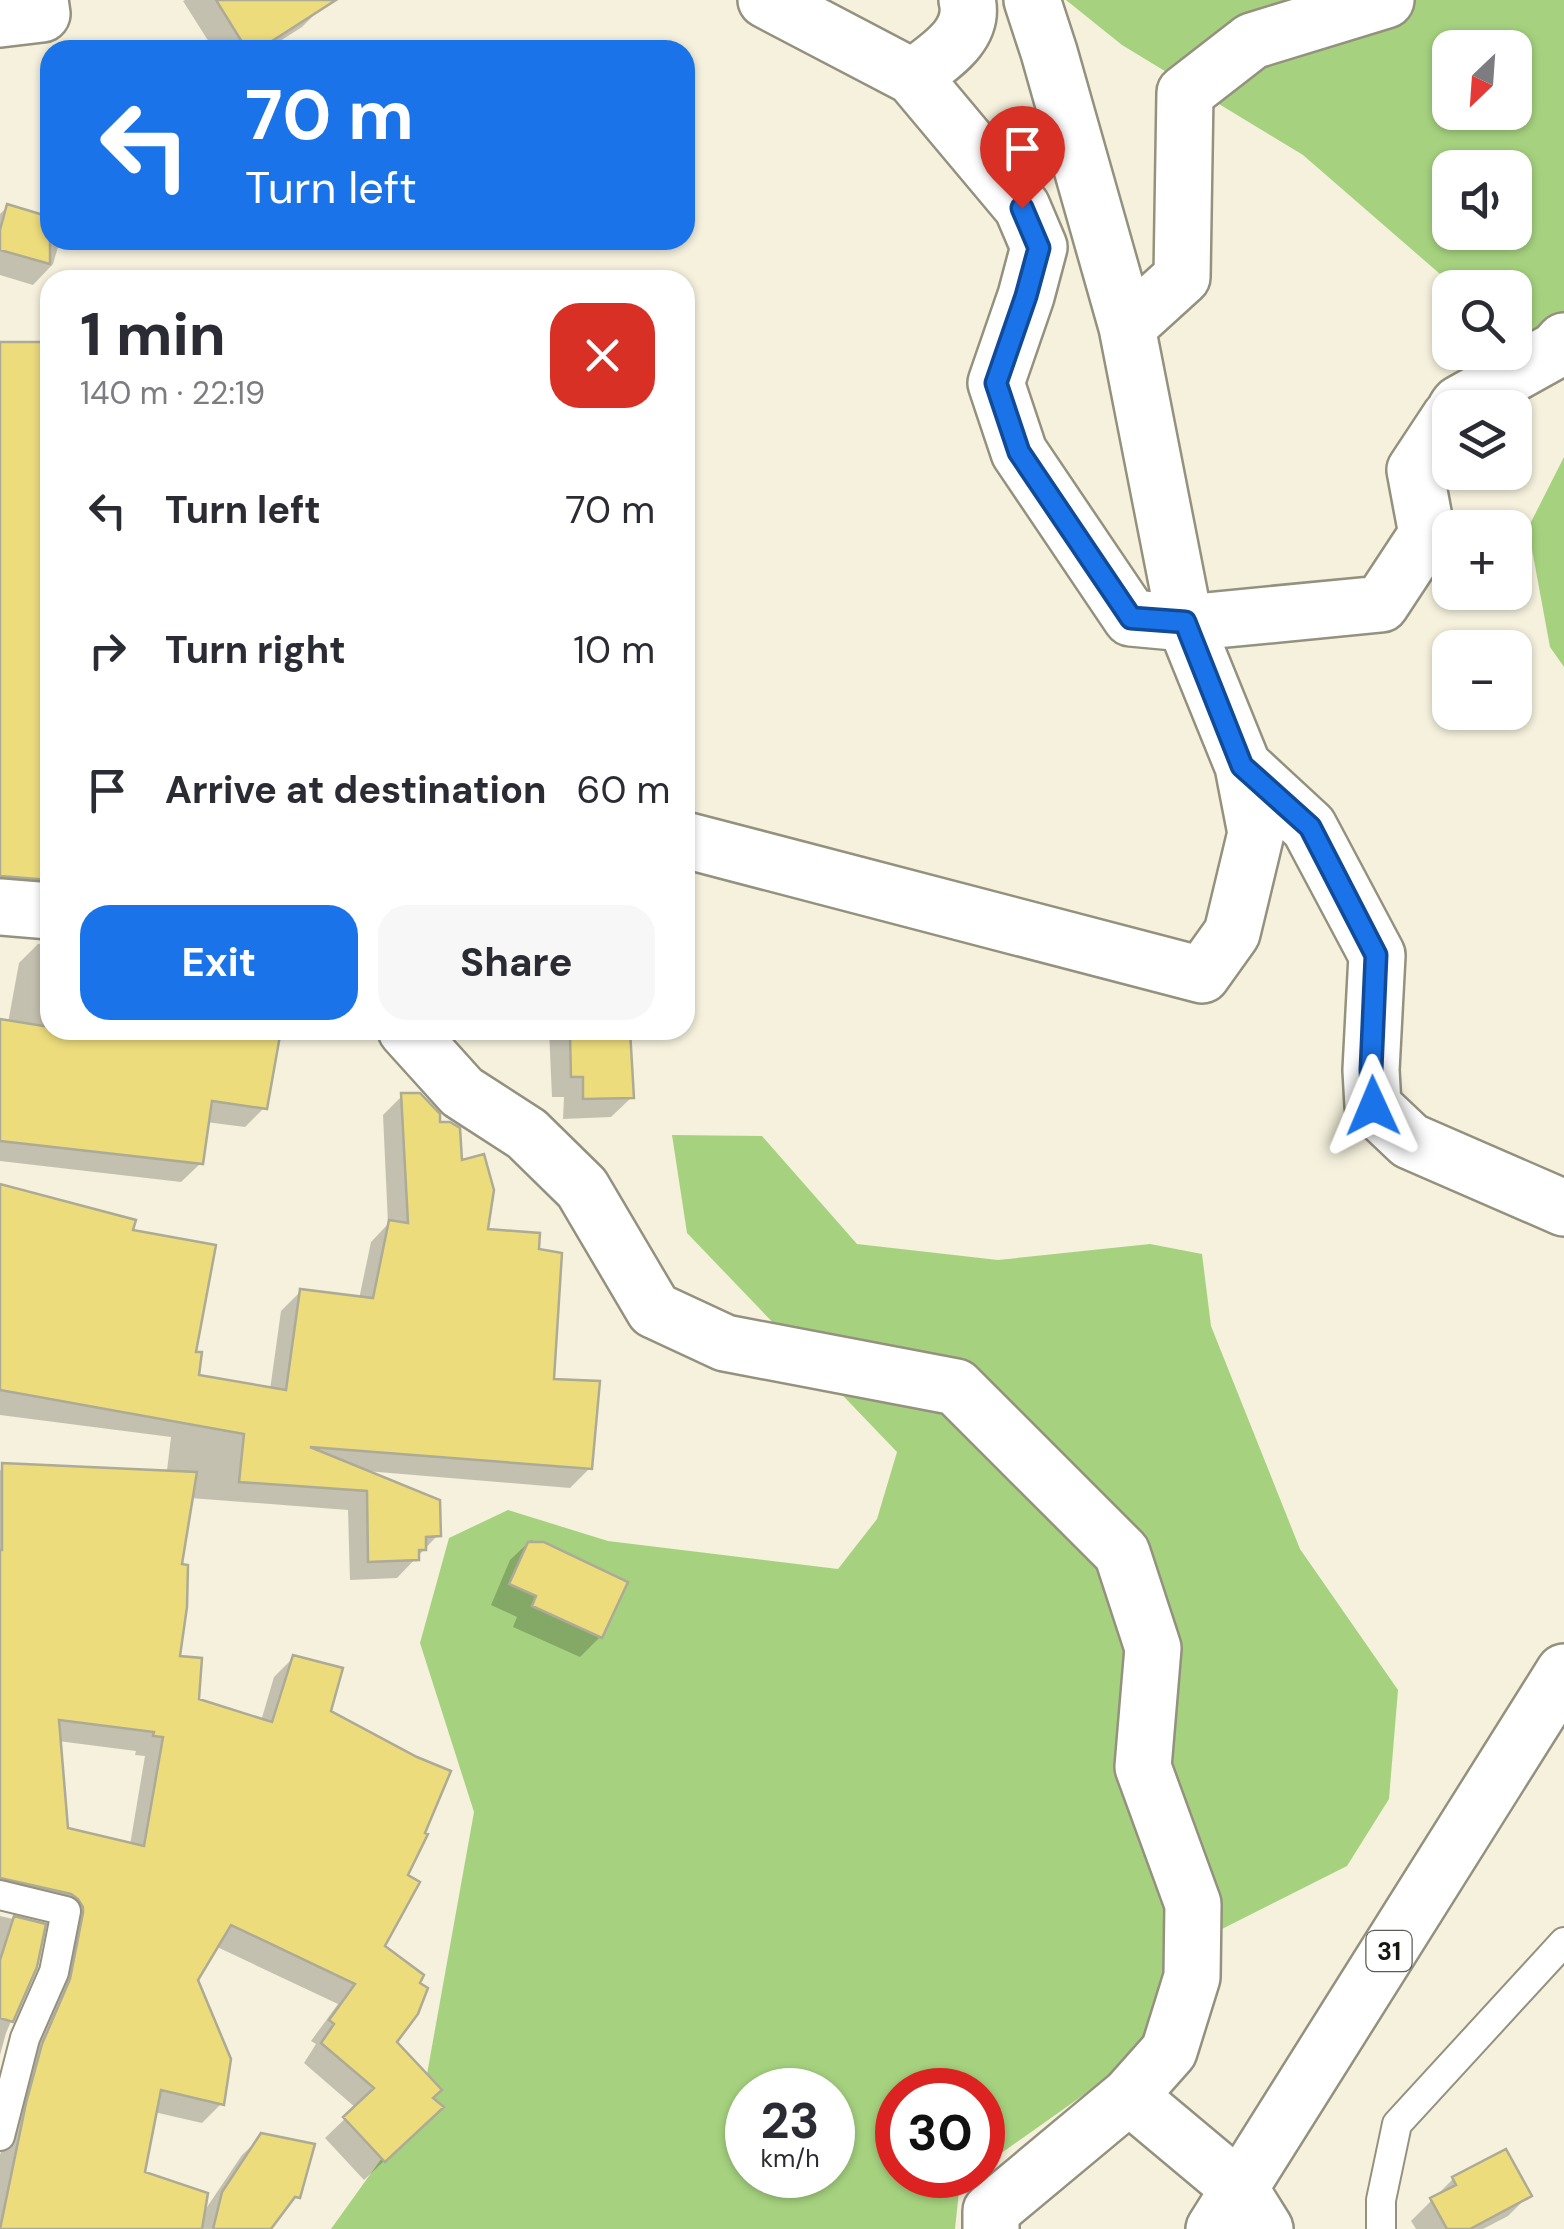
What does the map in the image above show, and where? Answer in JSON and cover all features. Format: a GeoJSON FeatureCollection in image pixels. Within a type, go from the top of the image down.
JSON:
{"type":"FeatureCollection","features":[{"type":"Feature","properties":{"kind":"street"},"geometry":{"type":"LineString","coordinates":[[0,19],[42,14],[40,0]]}},
{"type":"Feature","properties":{"kind":"street"},"geometry":{"type":"LineString","coordinates":[[766,0],[913,76],[1022,208],[1039,248],[996,383],[1019,452],[1131,618],[1185,622],[1381,604],[1428,534],[1415,470],[1432,444]]}},
{"type":"Feature","properties":{"kind":"street"},"geometry":{"type":"LineString","coordinates":[[913,76],[954,46],[970,12],[967,0]]}},
{"type":"Feature","properties":{"kind":"street"},"geometry":{"type":"LineString","coordinates":[[695,843],[1202,976],[1232,932],[1256,834],[1242,766],[1185,622],[1127,327],[1032,0]]}},
{"type":"Feature","properties":{"kind":"street"},"geometry":{"type":"LineString","coordinates":[[1127,327],[1182,277],[1185,92],[1252,40],[1386,0]]}},
{"type":"Feature","properties":{"kind":"street"},"geometry":{"type":"LineString","coordinates":[[1483,390],[1556,350],[1564,340]]}},
{"type":"Feature","properties":{"kind":"street"},"geometry":{"type":"LineString","coordinates":[[1242,766],[1310,827],[1376,955],[1373,1106],[1410,1141],[1564,1208]]}},
{"type":"Feature","properties":{"kind":"street"},"geometry":{"type":"LineString","coordinates":[[0,907],[40,910]]}},
{"type":"Feature","properties":{"kind":"street"},"geometry":{"type":"LineString","coordinates":[[415,1040],[462,1092],[527,1134],[582,1188],[654,1310],[725,1343],[956,1387],[1122,1553],[1153,1648],[1143,1766],[1194,1904],[1192,1977],[1170,2051],[1129,2096],[991,2211],[991,2229]]}},
{"type":"Feature","properties":{"kind":"street","name":"31"},"geometry":{"type":"LineString","coordinates":[[1240,2216],[1564,1672]]}},
{"type":"Feature","properties":{"kind":"street"},"geometry":{"type":"LineString","coordinates":[[1129,2096],[1240,2216]]}},
{"type":"Feature","properties":{"kind":"lane"},"geometry":{"type":"LineString","coordinates":[[0,1896],[66,1911],[54,1972],[24,2038],[0,2136]]}},
{"type":"Feature","properties":{"kind":"lane"},"geometry":{"type":"LineString","coordinates":[[1382,2229],[1380,2200],[1397,2124],[1564,1942]]}},
{"type":"Feature","properties":{"kind":"green space"},"geometry":{"type":"Polygon","coordinates":[[[1066,0],[1564,0],[1564,380],[1532,353],[1532,270],[1435,270],[1303,155],[1122,45],[1066,0]]]}},
{"type":"Feature","properties":{"kind":"green space"},"geometry":{"type":"Polygon","coordinates":[[[1564,457],[1564,667],[1550,647],[1532,550],[1532,520],[1564,457]]]}},
{"type":"Feature","properties":{"kind":"green space"},"geometry":{"type":"Polygon","coordinates":[[[672,1135],[762,1136],[857,1244],[998,1260],[1150,1244],[1202,1254],[1211,1326],[1300,1549],[1398,1690],[1389,1799],[1347,1866],[1222,1929],[1147,2050],[1005,2150],[1005,2068],[875,2068],[875,2198],[958,2198],[955,2229],[331,2229],[422,2102],[474,1812],[420,1643],[449,1538],[508,1510],[608,1541],[838,1569],[877,1519],[897,1452],[687,1233],[672,1135]]]}},
{"type":"Feature","properties":{"kind":"building"},"geometry":{"type":"Polygon","coordinates":[[[216,0],[336,0],[274,40],[241,40],[216,0]]]}},
{"type":"Feature","properties":{"kind":"building"},"geometry":{"type":"Polygon","coordinates":[[[7,204],[40,214],[40,250],[50,250],[50,264],[0,250],[0,230],[7,204]]]}},
{"type":"Feature","properties":{"kind":"building"},"geometry":{"type":"Polygon","coordinates":[[[0,342],[40,342],[40,879],[0,876],[0,342]]]}},
{"type":"Feature","properties":{"kind":"building"},"geometry":{"type":"Polygon","coordinates":[[[0,1019],[40,1025],[40,1040],[279,1040],[267,1109],[212,1101],[203,1164],[0,1141],[0,1019]]]}},
{"type":"Feature","properties":{"kind":"building"},"geometry":{"type":"Polygon","coordinates":[[[570,1040],[631,1040],[634,1098],[583,1099],[583,1077],[571,1077],[570,1040]]]}},
{"type":"Feature","properties":{"kind":"building"},"geometry":{"type":"Polygon","coordinates":[[[401,1093],[420,1093],[440,1114],[440,1122],[460,1128],[462,1160],[484,1154],[494,1190],[488,1229],[540,1233],[539,1249],[562,1253],[554,1379],[600,1381],[592,1469],[310,1447],[440,1500],[441,1536],[426,1537],[426,1550],[419,1550],[419,1560],[368,1562],[367,1491],[239,1482],[244,1434],[0,1390],[0,1184],[136,1220],[133,1230],[216,1245],[196,1352],[202,1352],[199,1375],[286,1390],[300,1289],[373,1298],[389,1220],[408,1223],[401,1093]]]}},
{"type":"Feature","properties":{"kind":"building"},"geometry":{"type":"Polygon","coordinates":[[[2,1463],[197,1472],[182,1564],[188,1565],[180,1656],[202,1658],[199,1699],[272,1722],[293,1655],[343,1668],[331,1711],[451,1771],[408,1875],[420,1882],[385,1946],[424,1975],[420,1983],[428,1988],[418,2014],[397,2042],[442,2090],[433,2098],[444,2107],[385,2162],[343,2117],[374,2088],[321,2043],[334,2024],[329,2020],[355,1984],[231,1925],[198,1980],[231,2059],[224,2105],[161,2090],[145,2172],[208,2193],[202,2229],[0,2229],[26,2103],[42,2044],[70,1979],[83,1913],[78,1899],[71,1894],[0,1878],[2,1463]],[[59,1720],[68,1828],[144,1846],[163,1737],[153,1736],[154,1732],[59,1720]]]}},
{"type":"Feature","properties":{"kind":"building"},"geometry":{"type":"Polygon","coordinates":[[[528,1542],[544,1542],[628,1582],[602,1638],[532,1606],[536,1596],[509,1584],[528,1542]]]}},
{"type":"Feature","properties":{"kind":"building"},"geometry":{"type":"Polygon","coordinates":[[[14,1916],[46,1924],[37,1967],[13,2022],[0,2018],[0,1960],[14,1916]]]}},
{"type":"Feature","properties":{"kind":"building"},"geometry":{"type":"Polygon","coordinates":[[[261,2133],[315,2144],[300,2198],[295,2197],[271,2229],[213,2229],[222,2192],[261,2133]]]}},
{"type":"Feature","properties":{"kind":"building"},"geometry":{"type":"Polygon","coordinates":[[[1506,2149],[1532,2196],[1470,2229],[1447,2229],[1430,2198],[1456,2185],[1452,2177],[1506,2149]]]}},
{"type":"Feature","properties":{"kind":"route"},"geometry":{"type":"LineString","coordinates":[[1022,208],[1039,248],[996,383],[1019,452],[1131,618],[1185,622],[1242,766],[1310,827],[1376,955],[1373,1106]]}}]}
